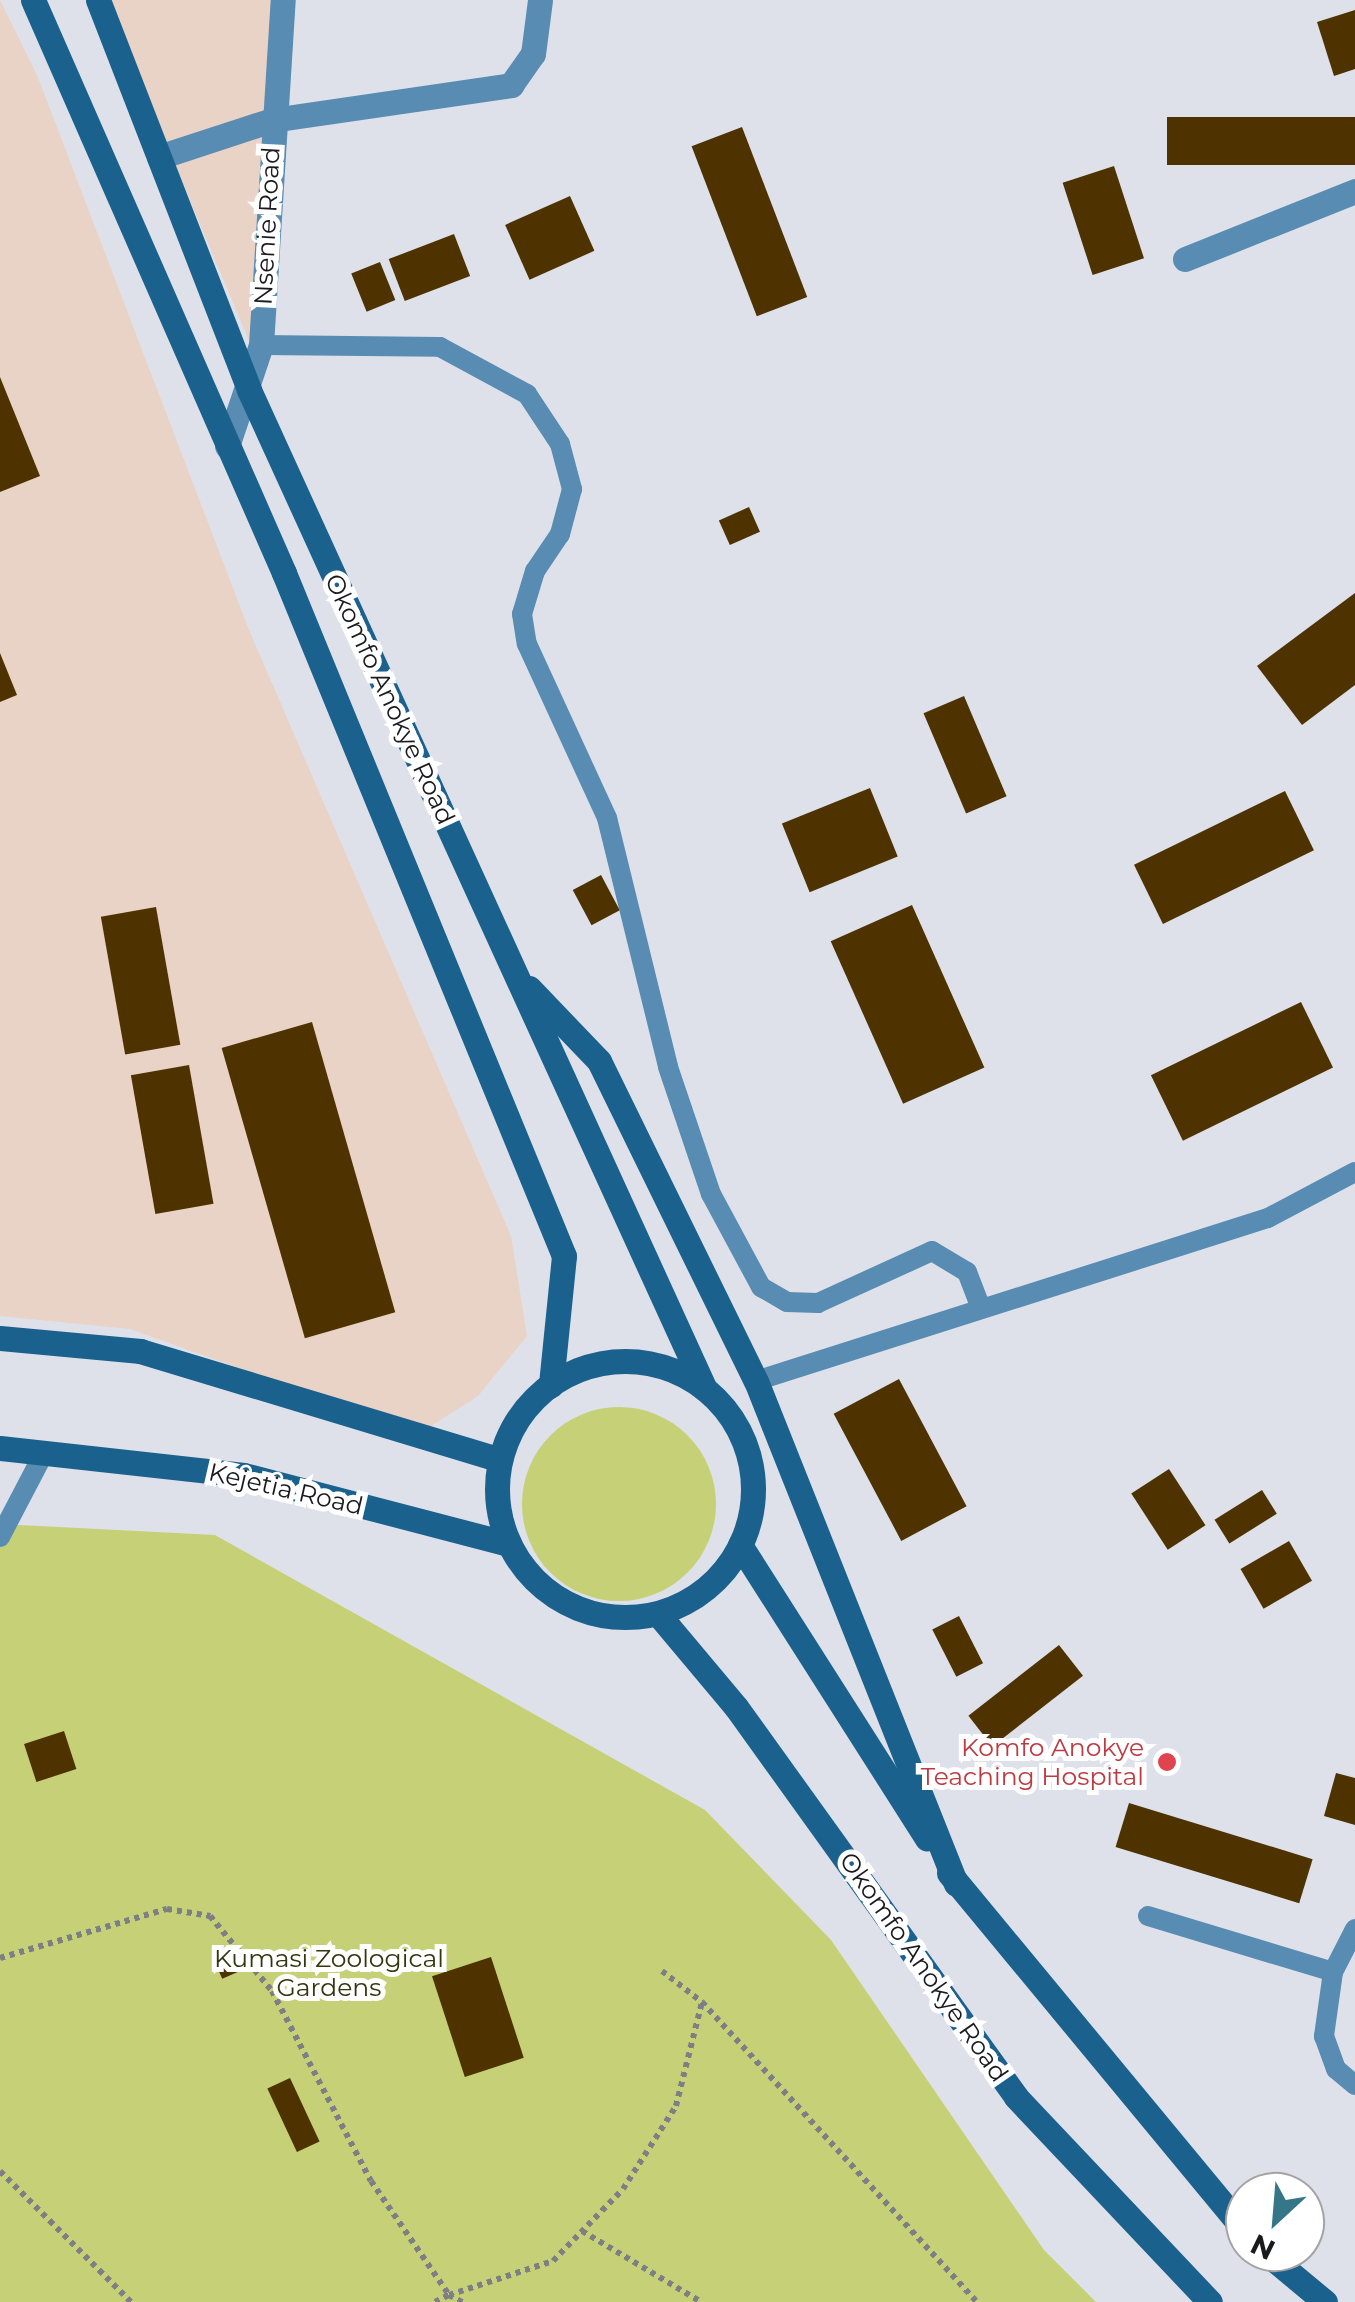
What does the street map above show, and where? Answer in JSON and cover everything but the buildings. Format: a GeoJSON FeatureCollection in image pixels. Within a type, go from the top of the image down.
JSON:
{"type":"FeatureCollection","features":[{"type":"Feature","properties":{"kind":"main road","name":"Okomfo Anokye Road"},"geometry":{"type":"LineString","coordinates":[[33,0],[227,446],[564,1256],[551,1385]]}},
{"type":"Feature","properties":{"kind":"main road","name":"Okomfo Anokye Road"},"geometry":{"type":"LineString","coordinates":[[98,0],[249,390],[705,1390]]}},
{"type":"Feature","properties":{"kind":"main road"},"geometry":{"type":"LineString","coordinates":[[514,973],[600,1060],[756,1381],[850,1605],[956,1884]]}},
{"type":"Feature","properties":{"kind":"main road"},"geometry":{"type":"LineString","coordinates":[[0,1338],[140,1350],[500,1460]]}},
{"type":"Feature","properties":{"kind":"main road"},"geometry":{"type":"LineString","coordinates":[[625,1362],[680,1374],[705,1390],[737,1426],[750,1461],[754,1490],[740,1545],[705,1590],[658,1614],[610,1616],[570,1604],[545,1589],[509,1544],[500,1517],[500,1460],[525,1409],[551,1385],[596,1365],[625,1362]]}},
{"type":"Feature","properties":{"kind":"main road","name":"Kejetia Road"},"geometry":{"type":"LineString","coordinates":[[0,1448],[244,1475],[509,1544]]}},
{"type":"Feature","properties":{"kind":"main road"},"geometry":{"type":"LineString","coordinates":[[740,1545],[956,1884],[1225,2207]]}},
{"type":"Feature","properties":{"kind":"main road","name":"Okomfo Anokye Road"},"geometry":{"type":"LineString","coordinates":[[658,1614],[736,1706],[1016,2098],[1210,2302]]}},
{"type":"Feature","properties":{"kind":"main road"},"geometry":{"type":"LineString","coordinates":[[1289,2272],[1325,2302]]}},
{"type":"Feature","properties":{"kind":"street","name":"Nsenie Road"},"geometry":{"type":"LineString","coordinates":[[227,446],[249,390],[260,345],[283,0]]}},
{"type":"Feature","properties":{"kind":"street"},"geometry":{"type":"LineString","coordinates":[[159,157],[272,120],[511,84],[533,54],[540,0]]}},
{"type":"Feature","properties":{"kind":"street"},"geometry":{"type":"LineString","coordinates":[[1185,258],[1355,191]]}},
{"type":"Feature","properties":{"kind":"lane"},"geometry":{"type":"LineString","coordinates":[[260,345],[440,348],[528,394],[560,444],[572,489],[560,534],[536,572],[522,614],[527,644],[607,818],[668,1067],[711,1194],[762,1287],[788,1302],[818,1303],[932,1252],[967,1272],[981,1308]]}},
{"type":"Feature","properties":{"kind":"lane"},"geometry":{"type":"LineString","coordinates":[[756,1381],[1268,1218],[1355,1172]]}},
{"type":"Feature","properties":{"kind":"lane"},"geometry":{"type":"LineString","coordinates":[[0,1537],[44,1452]]}},
{"type":"Feature","properties":{"kind":"lane"},"geometry":{"type":"LineString","coordinates":[[1148,1916],[1333,1972]]}},
{"type":"Feature","properties":{"kind":"lane"},"geometry":{"type":"LineString","coordinates":[[1355,1929],[1333,1972],[1324,2036],[1336,2069],[1355,2085]]}},
{"type":"Feature","properties":{"kind":"path"},"geometry":{"type":"LineString","coordinates":[[0,1958],[167,1909],[210,1916],[272,1991],[371,2181],[449,2295],[462,2302]]}},
{"type":"Feature","properties":{"kind":"path"},"geometry":{"type":"LineString","coordinates":[[662,1971],[702,2002],[977,2302]]}},
{"type":"Feature","properties":{"kind":"path"},"geometry":{"type":"LineString","coordinates":[[436,2302],[553,2261],[622,2188],[676,2106],[702,2002]]}},
{"type":"Feature","properties":{"kind":"path"},"geometry":{"type":"LineString","coordinates":[[0,2171],[131,2302]]}},
{"type":"Feature","properties":{"kind":"path"},"geometry":{"type":"LineString","coordinates":[[582,2231],[702,2302]]}},
{"type":"Feature","properties":{"kind":"shaded area"},"geometry":{"type":"Polygon","coordinates":[[[0,0],[37,75],[249,630],[511,1236],[527,1336],[478,1396],[420,1433],[130,1329],[0,1316],[0,0]]]}},
{"type":"Feature","properties":{"kind":"shaded area"},"geometry":{"type":"Polygon","coordinates":[[[106,0],[281,0],[263,374],[106,0]]]}},
{"type":"Feature","properties":{"kind":"green space"},"geometry":{"type":"Polygon","coordinates":[[[619,1407],[656,1415],[687,1436],[708,1467],[716,1504],[708,1541],[687,1572],[656,1593],[619,1601],[582,1593],[551,1572],[530,1541],[522,1504],[530,1467],[551,1436],[582,1415],[619,1407]]]}},
{"type":"Feature","properties":{"kind":"green space","name":"Kumasi Zoological Gardens"},"geometry":{"type":"Polygon","coordinates":[[[0,1524],[215,1535],[705,1810],[831,1940],[1044,2250],[1096,2302],[0,2302],[0,1524]]]}},
{"type":"Feature","properties":{"kind":"place","name":"Komfo Anokye Teaching Hospital"},"geometry":{"type":"Point","coordinates":[1167,1762]}}]}
